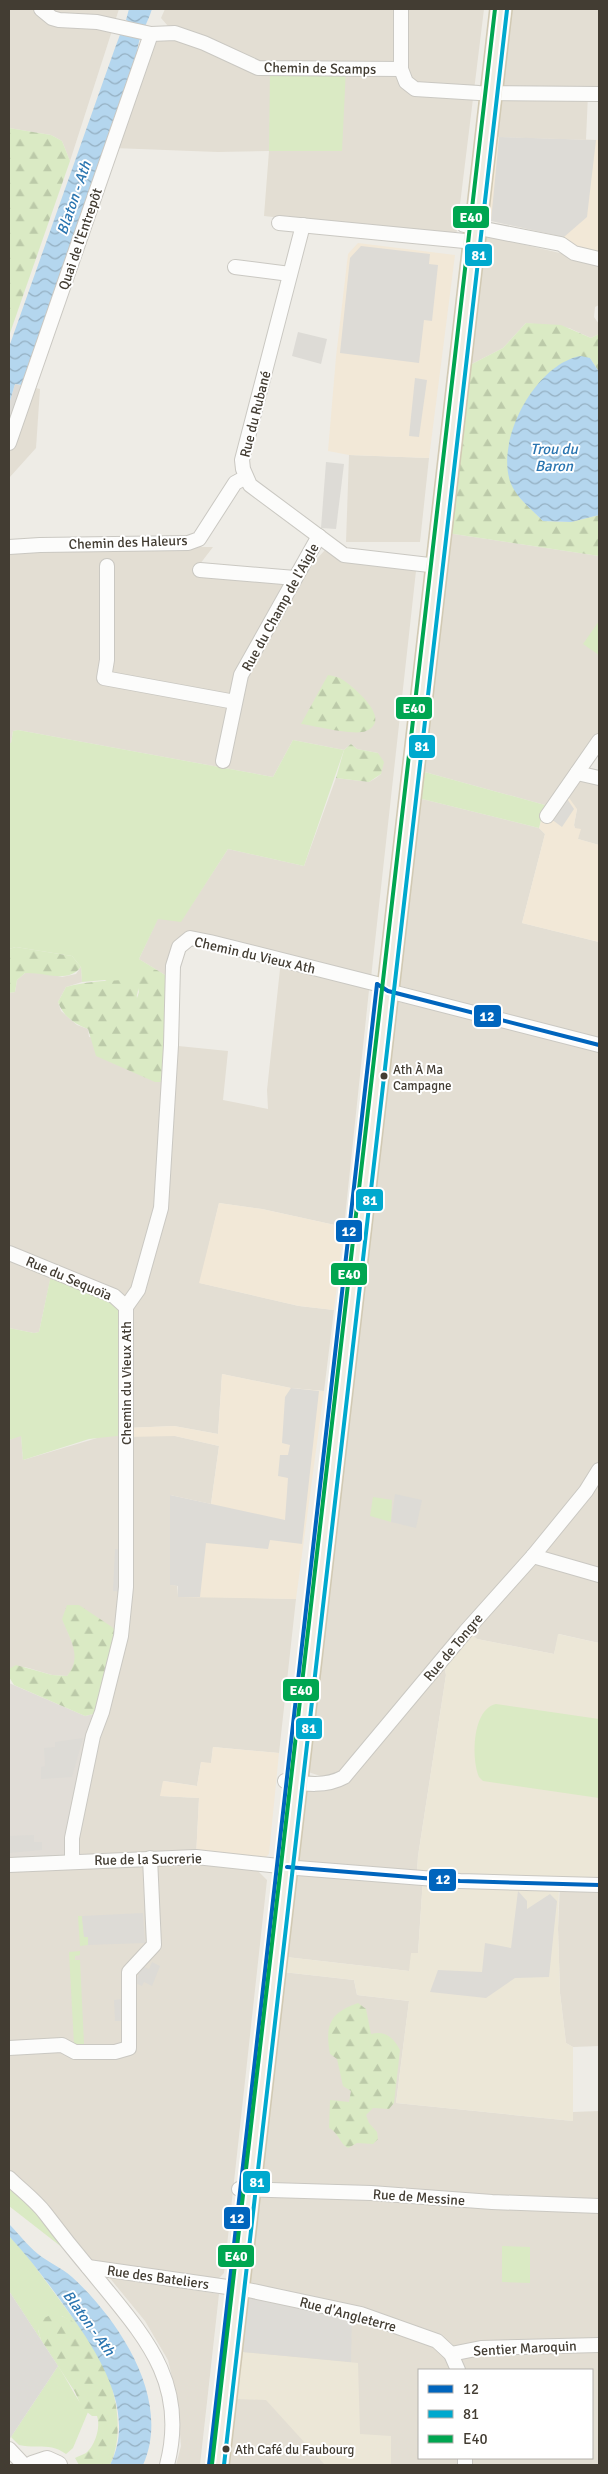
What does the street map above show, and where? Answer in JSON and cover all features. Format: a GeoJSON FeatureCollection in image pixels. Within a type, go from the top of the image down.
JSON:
{"type":"FeatureCollection","features":[{"type":"Feature","properties":{"kind":"main road"},"geometry":{"type":"LineString","coordinates":[[209,2465],[233,2288],[470,234],[485,93],[489,9]]}},
{"type":"Feature","properties":{"kind":"main road"},"geometry":{"type":"LineString","coordinates":[[485,93],[501,9]]}},
{"type":"Feature","properties":{"kind":"main road"},"geometry":{"type":"LineString","coordinates":[[218,2465],[233,2288]]}},
{"type":"Feature","properties":{"kind":"street","name":"Chemin de Scamps"},"geometry":{"type":"LineString","coordinates":[[41,9],[52,18],[59,20],[97,22],[140,31],[175,33],[204,42],[258,68],[401,69]]}},
{"type":"Feature","properties":{"kind":"street"},"geometry":{"type":"LineString","coordinates":[[401,9],[401,69],[406,82],[415,89],[485,93],[599,94]]}},
{"type":"Feature","properties":{"kind":"street","name":"Quai de l'Entrepôt"},"geometry":{"type":"LineString","coordinates":[[9,443],[140,31]]}},
{"type":"Feature","properties":{"kind":"street"},"geometry":{"type":"LineString","coordinates":[[279,223],[470,234],[562,244],[574,253],[599,259]]}},
{"type":"Feature","properties":{"kind":"street","name":"Rue du Rubané"},"geometry":{"type":"LineString","coordinates":[[303,225],[242,460],[246,477],[250,485],[344,555],[431,566]]}},
{"type":"Feature","properties":{"kind":"street"},"geometry":{"type":"LineString","coordinates":[[235,266],[290,274]]}},
{"type":"Feature","properties":{"kind":"street","name":"Chemin des Haleurs"},"geometry":{"type":"LineString","coordinates":[[9,547],[40,544],[188,542],[199,539],[235,483],[246,477]]}},
{"type":"Feature","properties":{"kind":"street","name":"Rue du Champ de l'Aigle"},"geometry":{"type":"LineString","coordinates":[[223,761],[241,676],[320,536]]}},
{"type":"Feature","properties":{"kind":"street"},"geometry":{"type":"LineString","coordinates":[[107,566],[106,660],[104,678],[235,702]]}},
{"type":"Feature","properties":{"kind":"street"},"geometry":{"type":"LineString","coordinates":[[200,570],[295,578]]}},
{"type":"Feature","properties":{"kind":"street"},"geometry":{"type":"LineString","coordinates":[[547,816],[599,741]]}},
{"type":"Feature","properties":{"kind":"street"},"geometry":{"type":"LineString","coordinates":[[577,773],[599,778]]}},
{"type":"Feature","properties":{"kind":"street","name":"Chemin du Vieux Ath"},"geometry":{"type":"LineString","coordinates":[[72,1861],[72,1838],[92,1736],[102,1712],[121,1636],[126,1587],[126,1307],[138,1290],[161,1208],[171,1045],[173,966],[174,955],[178,947],[190,938],[198,939],[599,1045]]}},
{"type":"Feature","properties":{"kind":"street","name":"Rue du Sequoïa"},"geometry":{"type":"LineString","coordinates":[[9,1253],[114,1296],[126,1307]]}},
{"type":"Feature","properties":{"kind":"street","name":"Rue de Tongre"},"geometry":{"type":"LineString","coordinates":[[290,1782],[320,1784],[337,1781],[344,1777],[466,1631],[533,1556],[586,1491],[599,1470]]}},
{"type":"Feature","properties":{"kind":"street"},"geometry":{"type":"LineString","coordinates":[[533,1556],[599,1574]]}},
{"type":"Feature","properties":{"kind":"street"},"geometry":{"type":"LineString","coordinates":[[9,2048],[62,2045],[75,2052],[115,2052],[129,2048],[129,1972],[154,1945],[150,1858]]}},
{"type":"Feature","properties":{"kind":"street","name":"Rue de la Sucrerie"},"geometry":{"type":"LineString","coordinates":[[9,1865],[150,1858],[224,1859],[281,1866],[460,1881],[599,1885]]}},
{"type":"Feature","properties":{"kind":"street"},"geometry":{"type":"LineString","coordinates":[[9,2178],[44,2212],[138,2328],[150,2347],[167,2384],[172,2406],[174,2426],[167,2465]]}},
{"type":"Feature","properties":{"kind":"street","name":"Rue de Messine"},"geometry":{"type":"LineString","coordinates":[[244,2189],[371,2193],[492,2202],[599,2206]]}},
{"type":"Feature","properties":{"kind":"street","name":"Rue des Bateliers"},"geometry":{"type":"LineString","coordinates":[[90,2269],[233,2288]]}},
{"type":"Feature","properties":{"kind":"street","name":"Rue d'Angleterre"},"geometry":{"type":"LineString","coordinates":[[233,2288],[360,2314],[437,2341],[450,2354]]}},
{"type":"Feature","properties":{"kind":"street","name":"Sentier Maroquin"},"geometry":{"type":"LineString","coordinates":[[450,2354],[481,2348],[599,2345]]}},
{"type":"Feature","properties":{"kind":"street"},"geometry":{"type":"LineString","coordinates":[[450,2354],[458,2369]]}},
{"type":"Feature","properties":{"kind":"street"},"geometry":{"type":"LineString","coordinates":[[9,2449],[24,2465]]}},
{"type":"Feature","properties":{"kind":"street"},"geometry":{"type":"LineString","coordinates":[[32,2465],[47,2460],[58,2465]]}},
{"type":"Feature","properties":{"kind":"shaded area"},"geometry":{"type":"Polygon","coordinates":[[[9,9],[119,9],[70,161],[62,141],[51,135],[9,128],[9,9]]]}},
{"type":"Feature","properties":{"kind":"shaded area"},"geometry":{"type":"Polygon","coordinates":[[[165,9],[484,9],[456,237],[264,216],[269,151],[218,152],[113,148],[153,35],[174,33],[161,18],[165,9]]]}},
{"type":"Feature","properties":{"kind":"shaded area"},"geometry":{"type":"Polygon","coordinates":[[[507,9],[599,9],[599,94],[588,94],[586,140],[492,137],[507,9]]]}},
{"type":"Feature","properties":{"kind":"shaded area"},"geometry":{"type":"Polygon","coordinates":[[[492,137],[599,140],[599,257],[583,252],[564,237],[483,219],[492,137]]]}},
{"type":"Feature","properties":{"kind":"shaded area"},"geometry":{"type":"Polygon","coordinates":[[[499,137],[596,140],[587,217],[564,237],[491,221],[499,137]]]}},
{"type":"Feature","properties":{"kind":"shaded area"},"geometry":{"type":"Polygon","coordinates":[[[482,235],[599,262],[599,305],[595,307],[594,317],[599,324],[599,334],[591,338],[569,328],[526,323],[503,348],[468,366],[482,235]]]}},
{"type":"Feature","properties":{"kind":"shaded area"},"geometry":{"type":"Polygon","coordinates":[[[358,243],[455,255],[429,458],[349,455],[328,451],[336,357],[348,254],[358,243]]]}},
{"type":"Feature","properties":{"kind":"shaded area"},"geometry":{"type":"Polygon","coordinates":[[[361,246],[430,254],[429,264],[438,265],[432,321],[424,320],[419,363],[340,353],[350,258],[361,246]]]}},
{"type":"Feature","properties":{"kind":"shaded area"},"geometry":{"type":"Polygon","coordinates":[[[298,332],[327,339],[321,364],[292,356],[298,332]]]}},
{"type":"Feature","properties":{"kind":"shaded area"},"geometry":{"type":"Polygon","coordinates":[[[415,378],[427,380],[419,437],[409,436],[415,378]]]}},
{"type":"Feature","properties":{"kind":"shaded area"},"geometry":{"type":"Polygon","coordinates":[[[15,384],[22,386],[9,441],[9,404],[15,384]]]}},
{"type":"Feature","properties":{"kind":"shaded area"},"geometry":{"type":"Polygon","coordinates":[[[28,386],[40,389],[36,448],[9,478],[9,441],[28,386]]]}},
{"type":"Feature","properties":{"kind":"shaded area"},"geometry":{"type":"Polygon","coordinates":[[[349,455],[429,458],[420,542],[346,542],[349,455]]]}},
{"type":"Feature","properties":{"kind":"shaded area"},"geometry":{"type":"Polygon","coordinates":[[[326,462],[344,464],[336,529],[321,528],[326,462]]]}},
{"type":"Feature","properties":{"kind":"shaded area"},"geometry":{"type":"Polygon","coordinates":[[[447,533],[599,556],[599,741],[577,773],[599,778],[599,845],[578,839],[574,825],[577,809],[543,815],[545,805],[421,771],[447,533]]]}},
{"type":"Feature","properties":{"kind":"shaded area"},"geometry":{"type":"Polygon","coordinates":[[[31,545],[34,552],[42,547],[213,547],[200,564],[292,574],[302,554],[313,563],[325,550],[345,562],[416,571],[371,978],[287,962],[369,990],[344,1227],[262,1209],[219,1203],[200,1283],[299,1306],[334,1310],[324,1391],[291,1388],[222,1374],[218,1434],[174,1426],[126,1428],[52,1271],[39,1332],[34,1333],[9,1328],[9,993],[15,992],[17,980],[25,973],[41,972],[62,977],[76,974],[81,967],[82,982],[66,987],[58,1002],[61,1011],[77,1025],[88,1029],[89,1037],[228,1051],[223,1100],[268,1109],[267,1090],[281,960],[183,942],[173,980],[139,959],[158,918],[181,921],[228,849],[304,866],[336,778],[369,782],[376,778],[381,774],[378,753],[357,749],[351,744],[344,750],[293,740],[273,777],[18,730],[13,731],[11,743],[9,743],[9,547],[31,545]]]}},
{"type":"Feature","properties":{"kind":"shaded area"},"geometry":{"type":"Polygon","coordinates":[[[563,793],[574,809],[562,827],[547,816],[563,793]]]}},
{"type":"Feature","properties":{"kind":"shaded area"},"geometry":{"type":"Polygon","coordinates":[[[567,795],[577,809],[574,825],[575,828],[581,829],[578,839],[599,845],[599,942],[522,923],[545,834],[539,828],[543,815],[567,795]]]}},
{"type":"Feature","properties":{"kind":"shaded area"},"geometry":{"type":"Polygon","coordinates":[[[418,798],[539,828],[545,834],[522,923],[599,942],[599,1042],[394,984],[418,798]]]}},
{"type":"Feature","properties":{"kind":"shaded area"},"geometry":{"type":"Polygon","coordinates":[[[395,1001],[599,1048],[599,1643],[559,1634],[554,1654],[477,1639],[467,1631],[443,1659],[446,1675],[418,1856],[417,1872],[423,1878],[418,1953],[409,1971],[286,1957],[303,1789],[336,1781],[305,1771],[395,1001]]]}},
{"type":"Feature","properties":{"kind":"shaded area"},"geometry":{"type":"Polygon","coordinates":[[[219,1203],[262,1209],[344,1227],[334,1310],[299,1306],[199,1283],[219,1203]]]}},
{"type":"Feature","properties":{"kind":"shaded area"},"geometry":{"type":"Polygon","coordinates":[[[222,1374],[291,1388],[324,1391],[296,1599],[178,1597],[178,1586],[170,1585],[170,1495],[211,1504],[219,1446],[175,1436],[126,1437],[126,1428],[174,1426],[218,1434],[222,1374]]]}},
{"type":"Feature","properties":{"kind":"shaded area"},"geometry":{"type":"Polygon","coordinates":[[[291,1388],[319,1391],[302,1544],[270,1540],[268,1549],[206,1543],[200,1597],[178,1597],[178,1586],[170,1585],[170,1495],[285,1520],[288,1478],[278,1476],[280,1455],[288,1455],[290,1445],[282,1443],[285,1397],[291,1388]]]}},
{"type":"Feature","properties":{"kind":"shaded area"},"geometry":{"type":"Polygon","coordinates":[[[21,1435],[23,1460],[104,1436],[175,1436],[219,1446],[211,1504],[170,1495],[178,1596],[296,1599],[279,1753],[213,1747],[211,1764],[201,1762],[197,1786],[164,1781],[161,1796],[199,1798],[196,1857],[203,1865],[258,1871],[267,1880],[224,2273],[218,2279],[90,2266],[9,2178],[9,1865],[102,1712],[62,1619],[76,1652],[74,1668],[67,1676],[52,1675],[25,1667],[9,1670],[9,1440],[21,1435]]]}},
{"type":"Feature","properties":{"kind":"shaded area"},"geometry":{"type":"Polygon","coordinates":[[[395,1494],[422,1500],[416,1528],[391,1522],[395,1494]]]}},
{"type":"Feature","properties":{"kind":"shaded area"},"geometry":{"type":"Polygon","coordinates":[[[115,1549],[126,1550],[125,1592],[113,1591],[115,1549]]]}},
{"type":"Feature","properties":{"kind":"shaded area"},"geometry":{"type":"Polygon","coordinates":[[[466,1631],[477,1639],[554,1654],[558,1634],[599,1643],[599,1885],[559,1884],[560,1993],[566,2043],[573,2047],[573,2121],[396,2103],[409,2001],[357,1995],[354,1980],[283,1972],[286,1957],[409,1971],[411,1953],[418,1953],[423,1878],[417,1872],[418,1856],[446,1675],[443,1659],[466,1631]]]}},
{"type":"Feature","properties":{"kind":"shaded area"},"geometry":{"type":"Polygon","coordinates":[[[9,1683],[85,1716],[102,1712],[72,1861],[9,1865],[9,1683]]]}},
{"type":"Feature","properties":{"kind":"shaded area"},"geometry":{"type":"Polygon","coordinates":[[[83,1738],[72,1777],[41,1779],[41,1767],[45,1766],[44,1748],[55,1747],[55,1742],[83,1738]]]}},
{"type":"Feature","properties":{"kind":"shaded area"},"geometry":{"type":"Polygon","coordinates":[[[213,1747],[279,1753],[269,1854],[266,1857],[222,1854],[196,1857],[199,1798],[160,1796],[163,1781],[197,1786],[201,1762],[211,1763],[213,1747]]]}},
{"type":"Feature","properties":{"kind":"shaded area"},"geometry":{"type":"Polygon","coordinates":[[[34,1835],[34,1842],[42,1842],[42,1850],[9,1853],[9,1836],[34,1835]]]}},
{"type":"Feature","properties":{"kind":"shaded area"},"geometry":{"type":"Polygon","coordinates":[[[560,1884],[599,1885],[599,2046],[573,2047],[566,2043],[560,1993],[558,1929],[560,1884]]]}},
{"type":"Feature","properties":{"kind":"shaded area"},"geometry":{"type":"Polygon","coordinates":[[[518,1891],[527,1901],[527,1909],[550,1894],[557,1901],[549,1977],[515,1978],[486,1998],[430,1992],[438,1970],[482,1972],[485,1943],[511,1948],[518,1891]]]}},
{"type":"Feature","properties":{"kind":"shaded area"},"geometry":{"type":"Polygon","coordinates":[[[143,1913],[145,1943],[88,1945],[88,1937],[84,1937],[82,1916],[143,1913]]]}},
{"type":"Feature","properties":{"kind":"shaded area"},"geometry":{"type":"Polygon","coordinates":[[[152,1962],[160,1966],[152,1986],[144,1982],[142,1986],[135,1983],[142,1966],[149,1969],[152,1962]]]}},
{"type":"Feature","properties":{"kind":"shaded area"},"geometry":{"type":"Polygon","coordinates":[[[283,1972],[354,1980],[357,1995],[409,2001],[396,2103],[573,2121],[573,2112],[599,2111],[599,2465],[465,2465],[465,2459],[593,2459],[593,2369],[418,2369],[418,2459],[463,2459],[463,2465],[227,2465],[249,2294],[257,2187],[283,1972]]]}},
{"type":"Feature","properties":{"kind":"shaded area"},"geometry":{"type":"Polygon","coordinates":[[[122,1999],[123,2021],[115,2021],[114,2000],[122,1999]]]}},
{"type":"Feature","properties":{"kind":"shaded area"},"geometry":{"type":"Polygon","coordinates":[[[109,2277],[219,2294],[200,2465],[176,2465],[181,2446],[177,2399],[168,2360],[145,2321],[109,2277]]]}},
{"type":"Feature","properties":{"kind":"shaded area"},"geometry":{"type":"Polygon","coordinates":[[[248,2290],[352,2312],[351,2362],[243,2352],[248,2290]]]}},
{"type":"Feature","properties":{"kind":"shaded area"},"geometry":{"type":"Polygon","coordinates":[[[9,2291],[58,2366],[9,2440],[9,2291]]]}},
{"type":"Feature","properties":{"kind":"shaded area"},"geometry":{"type":"Polygon","coordinates":[[[243,2352],[358,2363],[360,2434],[391,2436],[391,2465],[325,2465],[266,2400],[237,2399],[243,2352]]]}},
{"type":"Feature","properties":{"kind":"green space"},"geometry":{"type":"Polygon","coordinates":[[[346,68],[342,151],[269,151],[270,69],[346,68]]]}},
{"type":"Feature","properties":{"kind":"green space"},"geometry":{"type":"Polygon","coordinates":[[[9,128],[51,135],[62,141],[70,161],[9,336],[9,128]]]}},
{"type":"Feature","properties":{"kind":"green space"},"geometry":{"type":"Polygon","coordinates":[[[526,323],[561,325],[591,338],[599,334],[599,372],[590,358],[511,483],[520,498],[543,521],[571,522],[599,515],[599,556],[447,533],[468,366],[503,348],[526,323]]]}},
{"type":"Feature","properties":{"kind":"green space"},"geometry":{"type":"Polygon","coordinates":[[[599,621],[599,655],[583,644],[599,621]]]}},
{"type":"Feature","properties":{"kind":"green space"},"geometry":{"type":"Polygon","coordinates":[[[328,675],[341,679],[363,697],[374,712],[375,720],[373,726],[366,731],[353,732],[301,724],[328,675]]]}},
{"type":"Feature","properties":{"kind":"green space"},"geometry":{"type":"Polygon","coordinates":[[[18,730],[273,777],[293,740],[344,750],[304,866],[228,849],[181,922],[158,919],[139,959],[157,970],[143,970],[136,999],[105,980],[82,982],[81,967],[72,956],[16,947],[9,949],[9,743],[11,743],[13,731],[18,730]]]}},
{"type":"Feature","properties":{"kind":"green space"},"geometry":{"type":"Polygon","coordinates":[[[351,744],[357,749],[378,753],[384,762],[381,774],[369,782],[336,778],[344,750],[351,744]]]}},
{"type":"Feature","properties":{"kind":"green space"},"geometry":{"type":"Polygon","coordinates":[[[421,771],[545,805],[539,828],[418,798],[421,771]]]}},
{"type":"Feature","properties":{"kind":"green space"},"geometry":{"type":"Polygon","coordinates":[[[16,947],[72,956],[81,967],[69,975],[63,976],[25,973],[17,980],[15,992],[9,993],[9,949],[16,947]]]}},
{"type":"Feature","properties":{"kind":"green space"},"geometry":{"type":"Polygon","coordinates":[[[143,969],[157,970],[173,980],[169,1075],[161,1082],[155,1082],[96,1056],[88,1029],[70,1019],[58,1002],[66,987],[101,981],[122,980],[134,990],[137,998],[139,992],[136,979],[143,969]]]}},
{"type":"Feature","properties":{"kind":"green space"},"geometry":{"type":"Polygon","coordinates":[[[52,1270],[121,1301],[126,1435],[89,1439],[23,1460],[21,1436],[9,1440],[9,1328],[34,1333],[39,1332],[52,1270]]]}},
{"type":"Feature","properties":{"kind":"green space"},"geometry":{"type":"Polygon","coordinates":[[[373,1497],[392,1500],[391,1522],[370,1516],[373,1497]]]}},
{"type":"Feature","properties":{"kind":"green space"},"geometry":{"type":"Polygon","coordinates":[[[67,1605],[79,1605],[112,1627],[121,1636],[102,1712],[85,1716],[14,1685],[9,1677],[9,1669],[16,1665],[52,1675],[67,1676],[72,1669],[75,1655],[62,1619],[67,1605]]]}},
{"type":"Feature","properties":{"kind":"green space"},"geometry":{"type":"Polygon","coordinates":[[[496,1704],[599,1719],[599,1798],[483,1781],[476,1769],[476,1736],[482,1715],[488,1708],[496,1704]]]}},
{"type":"Feature","properties":{"kind":"green space"},"geometry":{"type":"Polygon","coordinates":[[[78,1916],[82,1916],[84,1937],[88,1937],[88,1945],[80,1946],[78,1916]]]}},
{"type":"Feature","properties":{"kind":"green space"},"geometry":{"type":"Polygon","coordinates":[[[80,1951],[80,1955],[75,1956],[75,1960],[80,1960],[84,2044],[74,2045],[69,1952],[80,1951]]]}},
{"type":"Feature","properties":{"kind":"green space"},"geometry":{"type":"Polygon","coordinates":[[[358,2003],[366,2009],[371,2034],[385,2034],[395,2042],[400,2050],[394,2103],[389,2109],[373,2108],[366,2115],[369,2123],[377,2132],[378,2139],[373,2144],[357,2143],[348,2148],[329,2128],[330,2100],[349,2102],[351,2091],[343,2086],[337,2059],[330,2054],[328,2036],[331,2022],[335,2016],[358,2003]]]}},
{"type":"Feature","properties":{"kind":"green space"},"geometry":{"type":"Polygon","coordinates":[[[9,2178],[77,2259],[9,2206],[9,2178]]]}},
{"type":"Feature","properties":{"kind":"green space"},"geometry":{"type":"Polygon","coordinates":[[[9,2236],[25,2253],[78,2325],[62,2316],[38,2330],[41,2340],[9,2291],[9,2236]]]}},
{"type":"Feature","properties":{"kind":"green space"},"geometry":{"type":"Polygon","coordinates":[[[502,2246],[530,2247],[530,2283],[502,2282],[502,2246]]]}},
{"type":"Feature","properties":{"kind":"green space"},"geometry":{"type":"Polygon","coordinates":[[[55,2313],[79,2326],[90,2339],[107,2373],[117,2412],[118,2431],[116,2449],[110,2465],[79,2465],[75,2458],[86,2453],[92,2446],[98,2431],[98,2420],[97,2416],[92,2416],[82,2408],[75,2392],[41,2340],[38,2329],[44,2318],[55,2313]]]}},
{"type":"Feature","properties":{"kind":"green space"},"geometry":{"type":"Polygon","coordinates":[[[58,2366],[88,2412],[73,2448],[66,2454],[49,2447],[19,2445],[11,2437],[58,2366]]]}},
{"type":"Feature","properties":{"kind":"water","name":"Blaton - Ath"},"geometry":{"type":"Polygon","coordinates":[[[129,9],[152,9],[139,40],[137,52],[22,385],[15,384],[9,404],[9,347],[121,32],[132,23],[126,20],[129,9]]]}},
{"type":"Feature","properties":{"kind":"water","name":"Trou du Baron"},"geometry":{"type":"Polygon","coordinates":[[[581,356],[590,358],[599,372],[599,515],[571,522],[543,521],[521,499],[511,484],[507,466],[508,447],[514,426],[535,388],[549,373],[564,362],[581,356]]]}},
{"type":"Feature","properties":{"kind":"water","name":"Blaton - Ath"},"geometry":{"type":"Polygon","coordinates":[[[9,2224],[34,2250],[72,2277],[90,2295],[123,2339],[136,2363],[146,2389],[151,2414],[150,2440],[143,2465],[110,2465],[117,2445],[119,2424],[116,2404],[102,2364],[80,2328],[40,2272],[9,2236],[9,2224]]]}},
{"type":"Feature","properties":{"kind":"transit line","name":"E40"},"geometry":{"type":"LineString","coordinates":[[212,2464],[495,9]]}},
{"type":"Feature","properties":{"kind":"transit line","name":"81"},"geometry":{"type":"LineString","coordinates":[[224,2465],[507,10]]}},
{"type":"Feature","properties":{"kind":"transit line","name":"12"},"geometry":{"type":"LineString","coordinates":[[377,984],[388,991],[599,1045]]}},
{"type":"Feature","properties":{"kind":"transit line","name":"12"},"geometry":{"type":"LineString","coordinates":[[209,2465],[377,984]]}},
{"type":"Feature","properties":{"kind":"transit line","name":"12"},"geometry":{"type":"LineString","coordinates":[[287,1867],[460,1881],[599,1885]]}},
{"type":"Feature","properties":{"kind":"place","name":"Ath À Ma Campagne"},"geometry":{"type":"Point","coordinates":[384,1076]}},
{"type":"Feature","properties":{"kind":"place","name":"Ath Café du Faubourg"},"geometry":{"type":"Point","coordinates":[226,2449]}}]}
